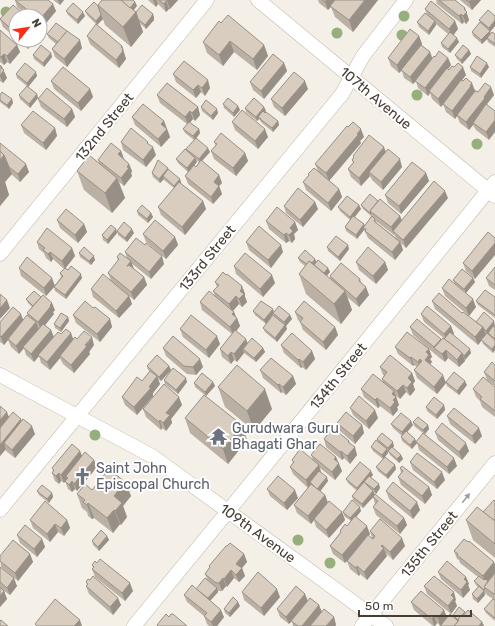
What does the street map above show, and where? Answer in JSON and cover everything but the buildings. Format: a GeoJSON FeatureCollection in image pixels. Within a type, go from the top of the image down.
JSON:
{"type":"FeatureCollection","features":[{"type":"Feature","properties":{"kind":"street","name":"132nd Street"},"geometry":{"type":"LineString","coordinates":[[0,254],[207,0]]}},
{"type":"Feature","properties":{"kind":"street","name":"107th Avenue"},"geometry":{"type":"LineString","coordinates":[[258,0],[352,78],[493,189]]}},
{"type":"Feature","properties":{"kind":"street","name":"133rd Street"},"geometry":{"type":"LineString","coordinates":[[0,510],[342,94],[363,56],[406,0]]}},
{"type":"Feature","properties":{"kind":"street","name":"134th Street"},"geometry":{"type":"LineString","coordinates":[[134,626],[493,189]]}},
{"type":"Feature","properties":{"kind":"street","name":"109th Avenue"},"geometry":{"type":"LineString","coordinates":[[0,375],[152,456],[228,512],[367,621],[386,626]]}},
{"type":"Feature","properties":{"kind":"street","name":"135th Street"},"geometry":{"type":"LineString","coordinates":[[367,621],[495,463]]}},
{"type":"Feature","properties":{"kind":"place","name":"Gurudwara Guru Bhagati Ghar"},"geometry":{"type":"Point","coordinates":[219,436]}},
{"type":"Feature","properties":{"kind":"place","name":"Saint John Episcopal Church"},"geometry":{"type":"Point","coordinates":[83,476]}}]}
